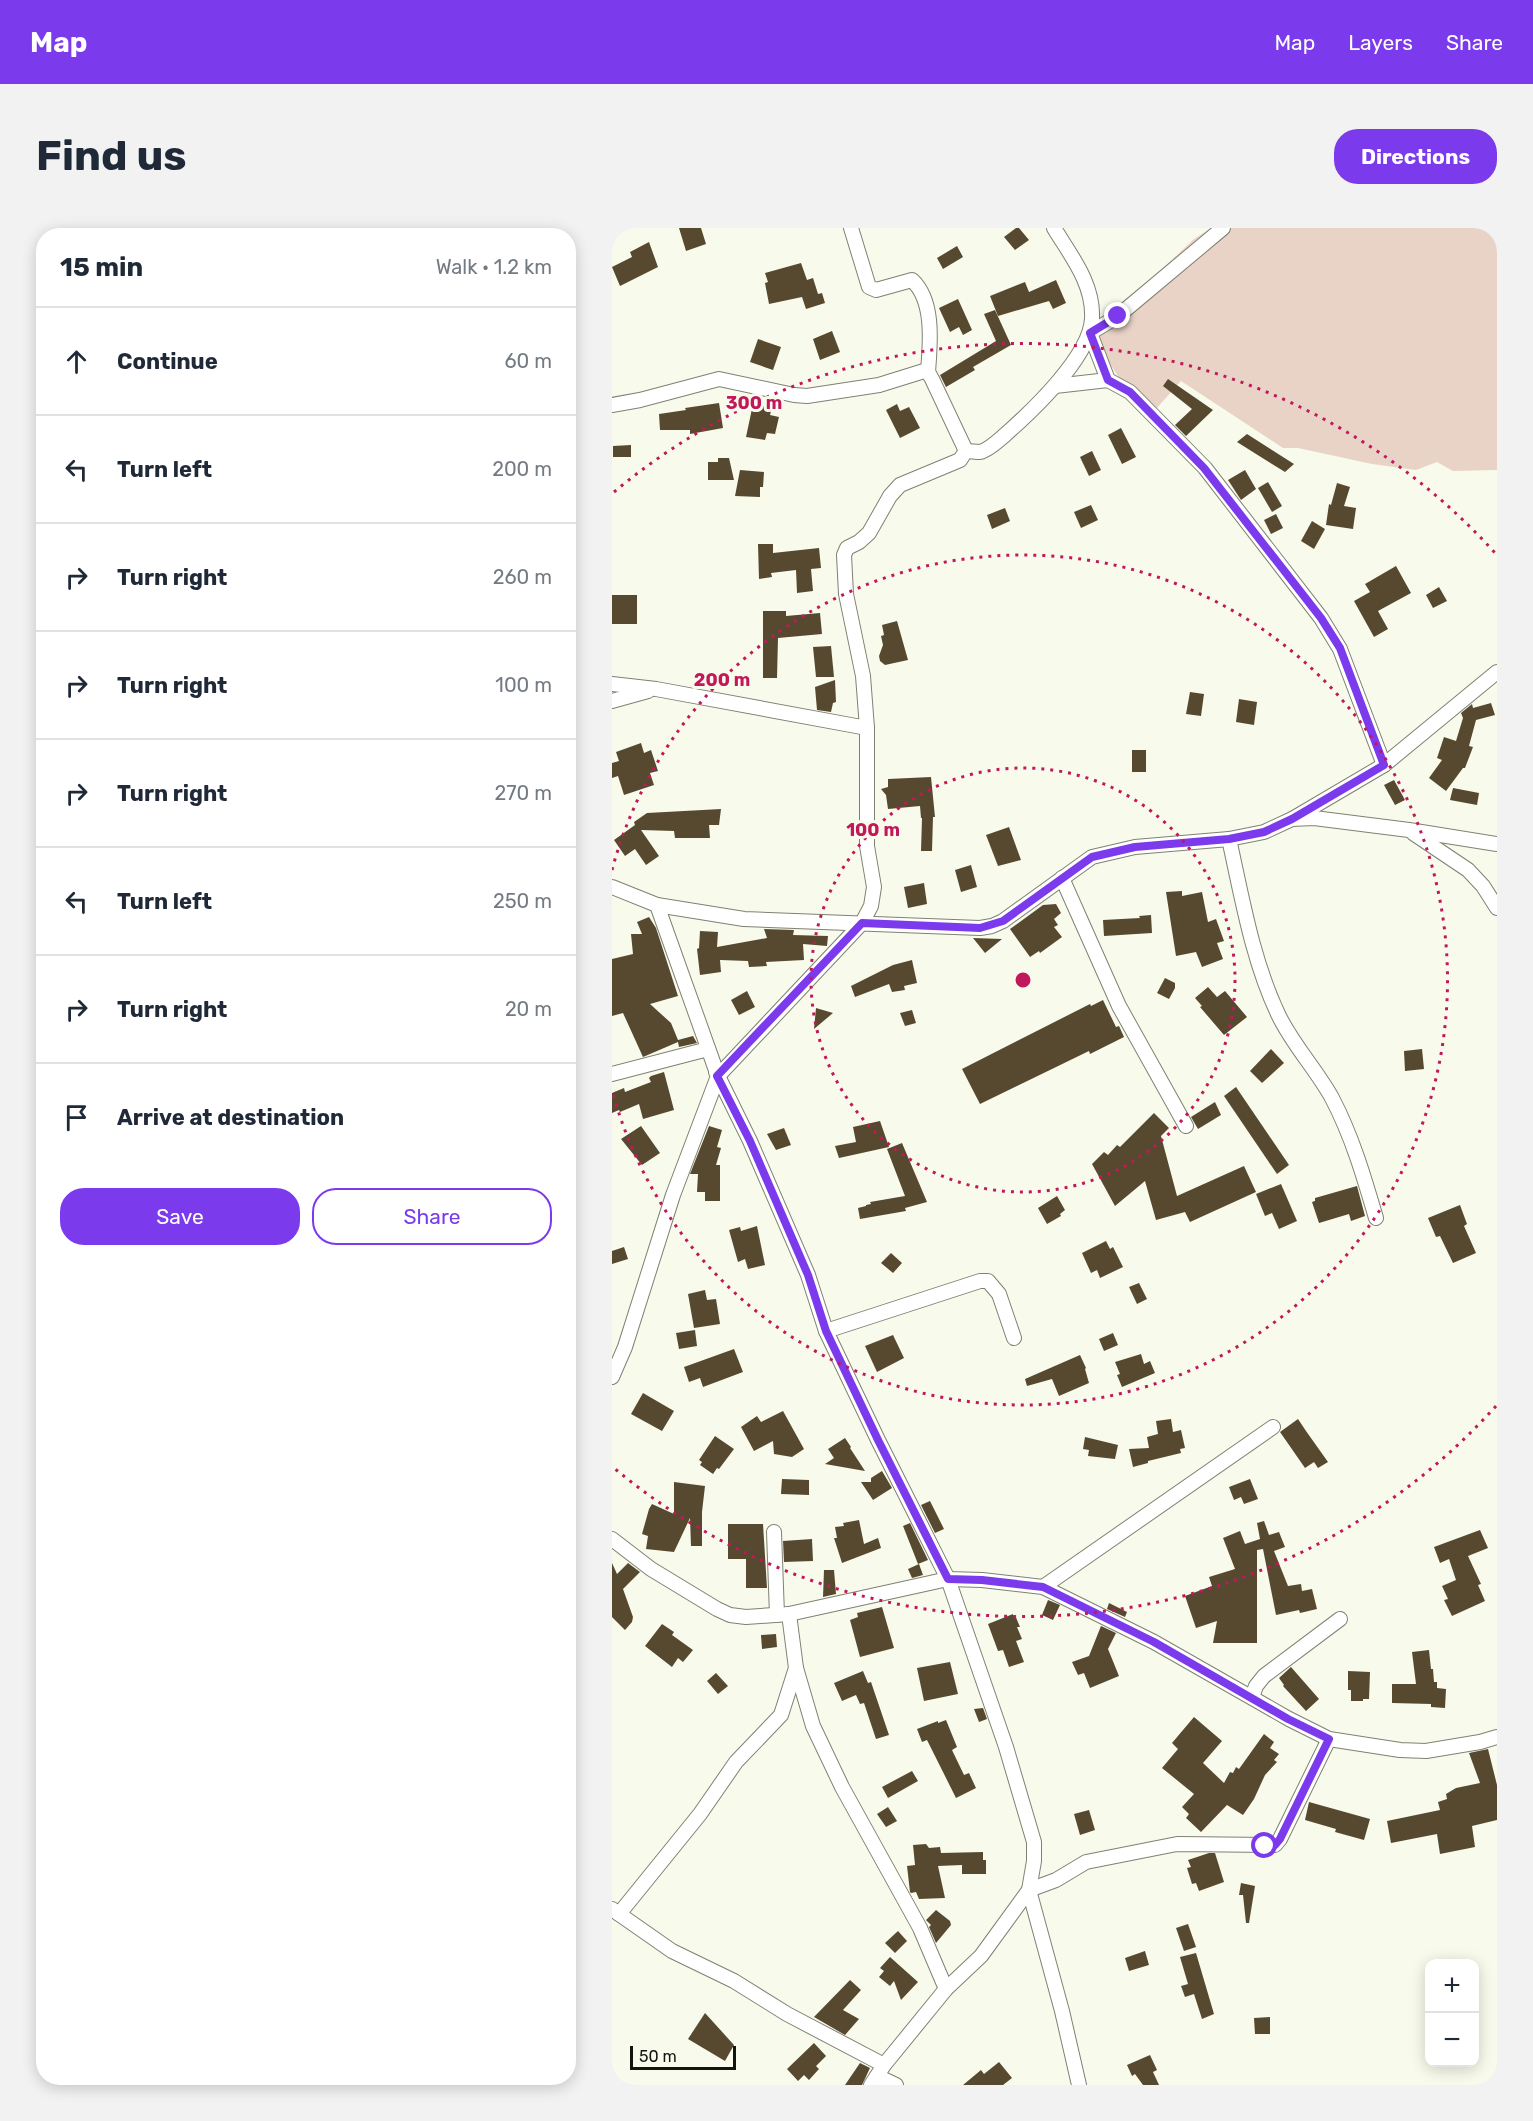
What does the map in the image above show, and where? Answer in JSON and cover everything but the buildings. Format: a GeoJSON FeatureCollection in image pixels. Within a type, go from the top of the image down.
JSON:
{"type":"FeatureCollection","features":[{"type":"Feature","properties":{"kind":"street"},"geometry":{"type":"LineString","coordinates":[[851,228],[869,287],[876,290],[912,280],[919,289],[928,311],[931,332],[928,372],[966,451]]}},
{"type":"Feature","properties":{"kind":"street"},"geometry":{"type":"LineString","coordinates":[[1054,228],[1081,271],[1092,297],[1090,333],[1108,380]]}},
{"type":"Feature","properties":{"kind":"street"},"geometry":{"type":"LineString","coordinates":[[966,451],[981,452],[1000,439],[1055,386],[1090,333],[1118,316],[1223,228]]}},
{"type":"Feature","properties":{"kind":"street"},"geometry":{"type":"LineString","coordinates":[[612,405],[719,379],[807,396],[879,385],[924,370],[928,372]]}},
{"type":"Feature","properties":{"kind":"street"},"geometry":{"type":"LineString","coordinates":[[1055,386],[1108,380],[1130,392],[1204,468],[1321,618],[1340,648],[1384,765]]}},
{"type":"Feature","properties":{"kind":"street"},"geometry":{"type":"LineString","coordinates":[[612,1377],[625,1347],[672,1195],[717,1076],[862,923],[871,906],[874,887],[867,846],[867,728],[863,676],[846,594],[844,555],[847,548],[859,542],[869,533],[890,496],[900,485],[960,460],[966,451]]}},
{"type":"Feature","properties":{"kind":"street"},"geometry":{"type":"LineString","coordinates":[[612,887],[656,905],[744,919],[980,928],[992,926],[1003,921],[1092,857],[1135,847],[1229,839],[1264,832],[1292,819],[1384,765],[1497,672]]}},
{"type":"Feature","properties":{"kind":"street"},"geometry":{"type":"LineString","coordinates":[[612,684],[656,689],[867,728]]}},
{"type":"Feature","properties":{"kind":"street"},"geometry":{"type":"LineString","coordinates":[[612,701],[656,689]]}},
{"type":"Feature","properties":{"kind":"street"},"geometry":{"type":"LineString","coordinates":[[1292,819],[1314,818],[1497,844]]}},
{"type":"Feature","properties":{"kind":"street"},"geometry":{"type":"LineString","coordinates":[[1409,830],[1468,870],[1483,886],[1497,908]]}},
{"type":"Feature","properties":{"kind":"street"},"geometry":{"type":"LineString","coordinates":[[1229,839],[1252,942],[1271,997],[1279,1016],[1332,1098],[1355,1149],[1376,1218]]}},
{"type":"Feature","properties":{"kind":"street"},"geometry":{"type":"LineString","coordinates":[[1062,878],[1119,1006],[1186,1126]]}},
{"type":"Feature","properties":{"kind":"street"},"geometry":{"type":"LineString","coordinates":[[656,905],[717,1076]]}},
{"type":"Feature","properties":{"kind":"street"},"geometry":{"type":"LineString","coordinates":[[656,905],[717,1076],[750,1141],[803,1264],[826,1331],[948,1579],[1006,1747],[1034,1842],[1034,1861],[1029,1890],[1079,2085]]}},
{"type":"Feature","properties":{"kind":"street"},"geometry":{"type":"LineString","coordinates":[[612,1074],[708,1049]]}},
{"type":"Feature","properties":{"kind":"street"},"geometry":{"type":"LineString","coordinates":[[826,1331],[980,1281],[988,1281],[999,1294],[1014,1338]]}},
{"type":"Feature","properties":{"kind":"street"},"geometry":{"type":"LineString","coordinates":[[1043,1587],[1273,1427]]}},
{"type":"Feature","properties":{"kind":"street"},"geometry":{"type":"LineString","coordinates":[[774,1532],[783,1614],[813,1726],[842,1787],[920,1928],[946,1989]]}},
{"type":"Feature","properties":{"kind":"street"},"geometry":{"type":"LineString","coordinates":[[612,1539],[651,1569],[717,1609],[730,1614],[746,1617],[783,1614],[948,1579],[982,1580],[1043,1587],[1154,1642],[1288,1719],[1329,1739],[1400,1750],[1426,1751],[1497,1737]]}},
{"type":"Feature","properties":{"kind":"street"},"geometry":{"type":"LineString","coordinates":[[1252,1697],[1256,1686],[1264,1676],[1340,1619]]}},
{"type":"Feature","properties":{"kind":"street"},"geometry":{"type":"LineString","coordinates":[[796,1668],[781,1714],[736,1762],[700,1814],[615,1911],[672,1952],[734,1981],[877,2075],[896,2085]]}},
{"type":"Feature","properties":{"kind":"street"},"geometry":{"type":"LineString","coordinates":[[877,2075],[946,1989],[981,1956],[1029,1890],[1056,1880],[1086,1862],[1177,1844],[1275,1845],[1329,1739]]}},
{"type":"Feature","properties":{"kind":"shaded area"},"geometry":{"type":"Polygon","coordinates":[[[1211,228],[1497,228],[1497,470],[1453,471],[1437,462],[1416,470],[1372,464],[1298,448],[1283,448],[1181,381],[1156,409],[1121,381],[1098,345],[1098,329],[1194,239],[1211,228]]]}},
{"type":"Feature","properties":{"kind":"route"},"geometry":{"type":"LineString","coordinates":[[1118,316],[1090,333],[1108,380],[1130,392],[1204,468],[1267,550],[1302,591],[1340,648],[1384,765],[1292,819],[1264,832],[1229,839],[1135,847],[1092,857],[1003,921],[992,926],[980,928],[862,923],[717,1076],[750,1141],[808,1275],[826,1331],[948,1579],[982,1580],[1043,1587],[1154,1642],[1288,1719],[1329,1739],[1280,1839],[1275,1845],[1265,1846]]}}]}
